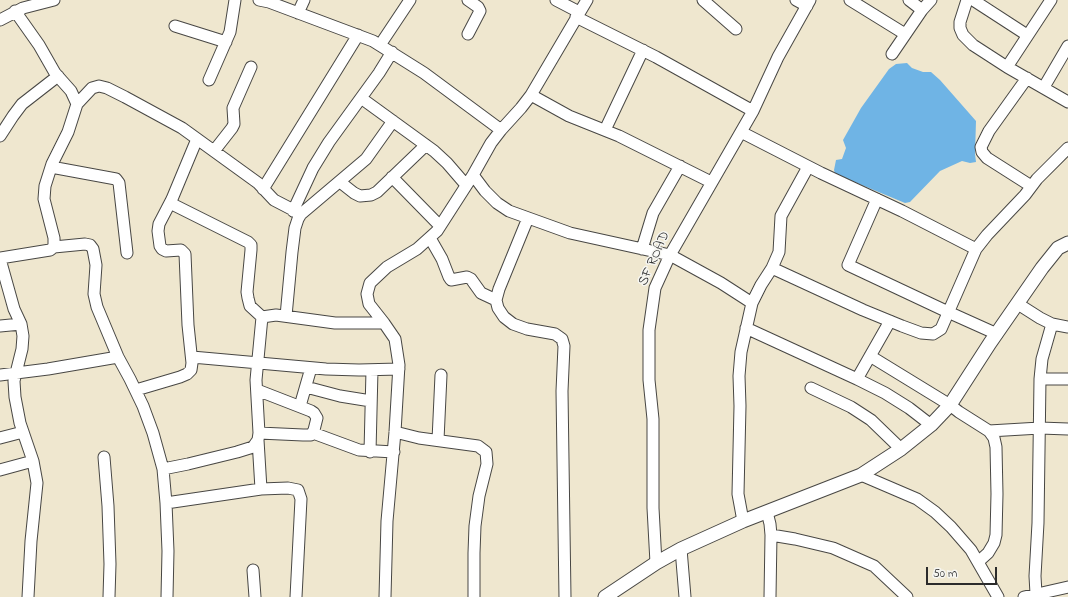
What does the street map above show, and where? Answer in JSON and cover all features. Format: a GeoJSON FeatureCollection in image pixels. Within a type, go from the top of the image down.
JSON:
{"type":"FeatureCollection","features":[{"type":"Feature","properties":{"kind":"street"},"geometry":{"type":"LineString","coordinates":[[0,20],[23,8],[54,0]]}},
{"type":"Feature","properties":{"kind":"street"},"geometry":{"type":"LineString","coordinates":[[210,80],[230,32],[235,0]]}},
{"type":"Feature","properties":{"kind":"street"},"geometry":{"type":"LineString","coordinates":[[259,0],[358,35],[380,45],[424,73],[501,130]]}},
{"type":"Feature","properties":{"kind":"street"},"geometry":{"type":"LineString","coordinates":[[298,13],[304,0]]}},
{"type":"Feature","properties":{"kind":"street"},"geometry":{"type":"LineString","coordinates":[[380,45],[410,0]]}},
{"type":"Feature","properties":{"kind":"street"},"geometry":{"type":"LineString","coordinates":[[468,0],[478,7],[480,11],[468,34]]}},
{"type":"Feature","properties":{"kind":"street"},"geometry":{"type":"LineString","coordinates":[[556,0],[577,15],[753,111]]}},
{"type":"Feature","properties":{"kind":"street"},"geometry":{"type":"LineString","coordinates":[[385,597],[387,522],[394,452],[399,369],[395,340],[384,322],[369,304],[367,294],[370,283],[387,267],[417,249],[430,238],[440,226],[491,143],[531,95],[587,0]]}},
{"type":"Feature","properties":{"kind":"street"},"geometry":{"type":"LineString","coordinates":[[703,0],[736,29]]}},
{"type":"Feature","properties":{"kind":"street"},"geometry":{"type":"LineString","coordinates":[[796,0],[808,3]]}},
{"type":"Feature","properties":{"kind":"street"},"geometry":{"type":"LineString","coordinates":[[850,0],[905,34]]}},
{"type":"Feature","properties":{"kind":"street"},"geometry":{"type":"LineString","coordinates":[[909,0],[922,10]]}},
{"type":"Feature","properties":{"kind":"street"},"geometry":{"type":"LineString","coordinates":[[892,54],[922,10],[931,0]]}},
{"type":"Feature","properties":{"kind":"street"},"geometry":{"type":"LineString","coordinates":[[968,0],[960,22],[960,28],[963,35],[973,45],[1007,67],[1068,102]]}},
{"type":"Feature","properties":{"kind":"street"},"geometry":{"type":"LineString","coordinates":[[973,0],[1027,35]]}},
{"type":"Feature","properties":{"kind":"street"},"geometry":{"type":"LineString","coordinates":[[1007,67],[1051,0]]}},
{"type":"Feature","properties":{"kind":"street","name":"SF ROAD"},"geometry":{"type":"LineString","coordinates":[[656,563],[652,508],[653,419],[649,380],[649,330],[655,288],[670,255],[753,111],[778,57],[808,3]]}},
{"type":"Feature","properties":{"kind":"street"},"geometry":{"type":"LineString","coordinates":[[15,11],[39,45],[58,76],[71,91],[77,104]]}},
{"type":"Feature","properties":{"kind":"street"},"geometry":{"type":"LineString","coordinates":[[175,26],[226,42]]}},
{"type":"Feature","properties":{"kind":"street"},"geometry":{"type":"LineString","coordinates":[[263,188],[358,35]]}},
{"type":"Feature","properties":{"kind":"street"},"geometry":{"type":"LineString","coordinates":[[1044,87],[1068,46]]}},
{"type":"Feature","properties":{"kind":"street"},"geometry":{"type":"LineString","coordinates":[[605,130],[643,50]]}},
{"type":"Feature","properties":{"kind":"street"},"geometry":{"type":"LineString","coordinates":[[286,316],[297,213],[314,168],[329,142],[392,52]]}},
{"type":"Feature","properties":{"kind":"street"},"geometry":{"type":"LineString","coordinates":[[214,151],[234,124],[233,108],[251,67]]}},
{"type":"Feature","properties":{"kind":"street"},"geometry":{"type":"LineString","coordinates":[[0,136],[22,104],[58,76]]}},
{"type":"Feature","properties":{"kind":"street"},"geometry":{"type":"LineString","coordinates":[[1027,78],[989,131],[981,146],[982,152],[987,158],[1031,186]]}},
{"type":"Feature","properties":{"kind":"street"},"geometry":{"type":"LineString","coordinates":[[54,248],[54,238],[44,199],[45,186],[51,167],[68,132],[77,104],[92,88],[99,86],[107,88],[169,121],[197,138],[258,183],[274,200],[297,213]]}},
{"type":"Feature","properties":{"kind":"street"},"geometry":{"type":"LineString","coordinates":[[531,95],[569,116],[619,136],[711,182]]}},
{"type":"Feature","properties":{"kind":"street"},"geometry":{"type":"LineString","coordinates":[[361,98],[426,145],[447,163],[466,185]]}},
{"type":"Feature","properties":{"kind":"street"},"geometry":{"type":"LineString","coordinates":[[297,213],[340,182],[366,159],[393,121]]}},
{"type":"Feature","properties":{"kind":"street"},"geometry":{"type":"LineString","coordinates":[[741,132],[808,167],[877,199],[976,249]]}},
{"type":"Feature","properties":{"kind":"street"},"geometry":{"type":"LineString","coordinates":[[136,390],[187,374],[191,370],[192,357],[188,325],[185,254],[181,250],[166,251],[162,249],[158,239],[159,224],[170,203],[197,138]]}},
{"type":"Feature","properties":{"kind":"street"},"geometry":{"type":"LineString","coordinates":[[340,182],[360,196],[377,192],[426,145]]}},
{"type":"Feature","properties":{"kind":"street"},"geometry":{"type":"LineString","coordinates":[[772,268],[863,310],[921,333],[932,334],[941,329],[976,249],[1037,179],[1068,148]]}},
{"type":"Feature","properties":{"kind":"street"},"geometry":{"type":"LineString","coordinates":[[642,249],[653,213],[680,166]]}},
{"type":"Feature","properties":{"kind":"street"},"geometry":{"type":"LineString","coordinates":[[51,167],[116,179],[119,182],[127,253]]}},
{"type":"Feature","properties":{"kind":"street"},"geometry":{"type":"LineString","coordinates":[[743,521],[738,494],[739,376],[741,352],[752,303],[772,268],[779,252],[781,216],[808,167]]}},
{"type":"Feature","properties":{"kind":"street"},"geometry":{"type":"LineString","coordinates":[[472,175],[497,203],[509,211],[570,233],[670,255],[721,283],[752,303]]}},
{"type":"Feature","properties":{"kind":"street"},"geometry":{"type":"LineString","coordinates":[[392,177],[440,226]]}},
{"type":"Feature","properties":{"kind":"street"},"geometry":{"type":"LineString","coordinates":[[877,199],[848,265],[997,334]]}},
{"type":"Feature","properties":{"kind":"street"},"geometry":{"type":"LineString","coordinates":[[170,203],[244,239],[251,245],[248,298],[250,306],[262,317]]}},
{"type":"Feature","properties":{"kind":"street"},"geometry":{"type":"LineString","coordinates":[[528,218],[499,289],[496,300],[498,308],[504,317],[513,324],[527,329],[555,334],[562,339],[564,346],[562,391],[565,597]]}},
{"type":"Feature","properties":{"kind":"street"},"geometry":{"type":"LineString","coordinates":[[430,238],[442,259],[451,280],[467,277],[471,279],[481,293],[496,300]]}},
{"type":"Feature","properties":{"kind":"street"},"geometry":{"type":"LineString","coordinates":[[605,597],[656,563],[681,549],[743,521],[861,475],[901,449],[931,425],[950,405],[1042,268],[1058,248],[1068,243]]}},
{"type":"Feature","properties":{"kind":"street"},"geometry":{"type":"LineString","coordinates":[[28,597],[31,541],[37,483],[33,461],[23,432],[14,397],[14,381],[22,349],[23,336],[21,324],[14,308],[0,258],[85,244],[94,249],[96,265],[94,294],[97,307],[118,357],[136,390],[153,433],[163,469],[168,551],[167,597]]}},
{"type":"Feature","properties":{"kind":"street"},"geometry":{"type":"LineString","coordinates":[[1018,304],[1052,324],[1068,327]]}},
{"type":"Feature","properties":{"kind":"street"},"geometry":{"type":"LineString","coordinates":[[262,317],[276,315],[335,323],[384,322]]}},
{"type":"Feature","properties":{"kind":"street"},"geometry":{"type":"LineString","coordinates":[[261,489],[257,390],[262,317]]}},
{"type":"Feature","properties":{"kind":"street"},"geometry":{"type":"LineString","coordinates":[[857,379],[890,321]]}},
{"type":"Feature","properties":{"kind":"street"},"geometry":{"type":"LineString","coordinates":[[0,326],[21,324]]}},
{"type":"Feature","properties":{"kind":"street"},"geometry":{"type":"LineString","coordinates":[[1036,594],[1035,576],[1038,530],[1040,379],[1042,358],[1052,324]]}},
{"type":"Feature","properties":{"kind":"street"},"geometry":{"type":"LineString","coordinates":[[746,328],[885,393],[909,408],[931,425]]}},
{"type":"Feature","properties":{"kind":"street"},"geometry":{"type":"LineString","coordinates":[[870,356],[950,405],[989,431],[994,438],[996,447],[997,494],[996,534],[994,543],[988,553],[978,562]]}},
{"type":"Feature","properties":{"kind":"street"},"geometry":{"type":"LineString","coordinates":[[0,376],[118,357]]}},
{"type":"Feature","properties":{"kind":"street"},"geometry":{"type":"LineString","coordinates":[[192,357],[311,368],[372,370],[399,369]]}},
{"type":"Feature","properties":{"kind":"street"},"geometry":{"type":"LineString","coordinates":[[300,406],[311,368]]}},
{"type":"Feature","properties":{"kind":"street"},"geometry":{"type":"LineString","coordinates":[[370,452],[372,370]]}},
{"type":"Feature","properties":{"kind":"street"},"geometry":{"type":"LineString","coordinates":[[438,440],[441,375]]}},
{"type":"Feature","properties":{"kind":"street"},"geometry":{"type":"LineString","coordinates":[[1040,379],[1068,379]]}},
{"type":"Feature","properties":{"kind":"street"},"geometry":{"type":"LineString","coordinates":[[306,387],[340,396],[371,400]]}},
{"type":"Feature","properties":{"kind":"street"},"geometry":{"type":"LineString","coordinates":[[811,388],[851,407],[871,420],[901,449]]}},
{"type":"Feature","properties":{"kind":"street"},"geometry":{"type":"LineString","coordinates":[[257,390],[300,406],[314,413],[317,418],[313,433]]}},
{"type":"Feature","properties":{"kind":"street"},"geometry":{"type":"LineString","coordinates":[[989,431],[1040,428],[1068,429]]}},
{"type":"Feature","properties":{"kind":"street"},"geometry":{"type":"LineString","coordinates":[[0,438],[23,432]]}},
{"type":"Feature","properties":{"kind":"street"},"geometry":{"type":"LineString","coordinates":[[395,432],[420,438],[478,446],[486,452],[487,464],[479,496],[475,526],[474,597]]}},
{"type":"Feature","properties":{"kind":"street"},"geometry":{"type":"LineString","coordinates":[[259,436],[311,435],[313,433],[353,448],[370,452],[394,452]]}},
{"type":"Feature","properties":{"kind":"street"},"geometry":{"type":"LineString","coordinates":[[163,469],[253,447],[259,436]]}},
{"type":"Feature","properties":{"kind":"street"},"geometry":{"type":"LineString","coordinates":[[104,457],[108,506],[110,597]]}},
{"type":"Feature","properties":{"kind":"street"},"geometry":{"type":"LineString","coordinates":[[0,470],[33,461]]}},
{"type":"Feature","properties":{"kind":"street"},"geometry":{"type":"LineString","coordinates":[[861,475],[917,499],[935,512],[951,527],[971,550],[998,597]]}},
{"type":"Feature","properties":{"kind":"street"},"geometry":{"type":"LineString","coordinates":[[166,503],[261,489],[288,488],[298,490],[301,499],[296,597]]}},
{"type":"Feature","properties":{"kind":"street"},"geometry":{"type":"LineString","coordinates":[[767,512],[771,535],[770,597]]}},
{"type":"Feature","properties":{"kind":"street"},"geometry":{"type":"LineString","coordinates":[[771,535],[833,548],[874,566],[907,597]]}},
{"type":"Feature","properties":{"kind":"street"},"geometry":{"type":"LineString","coordinates":[[681,549],[685,597]]}},
{"type":"Feature","properties":{"kind":"street"},"geometry":{"type":"LineString","coordinates":[[253,570],[255,597]]}},
{"type":"Feature","properties":{"kind":"street"},"geometry":{"type":"LineString","coordinates":[[1024,597],[1068,587]]}},
{"type":"Feature","properties":{"kind":"water"},"geometry":{"type":"Polygon","coordinates":[[[907,63],[912,68],[923,72],[931,72],[940,80],[976,121],[976,162],[970,163],[962,161],[940,171],[910,202],[905,203],[835,174],[834,170],[836,160],[842,159],[846,148],[843,140],[861,108],[889,69],[896,64],[907,63]]]}}]}
